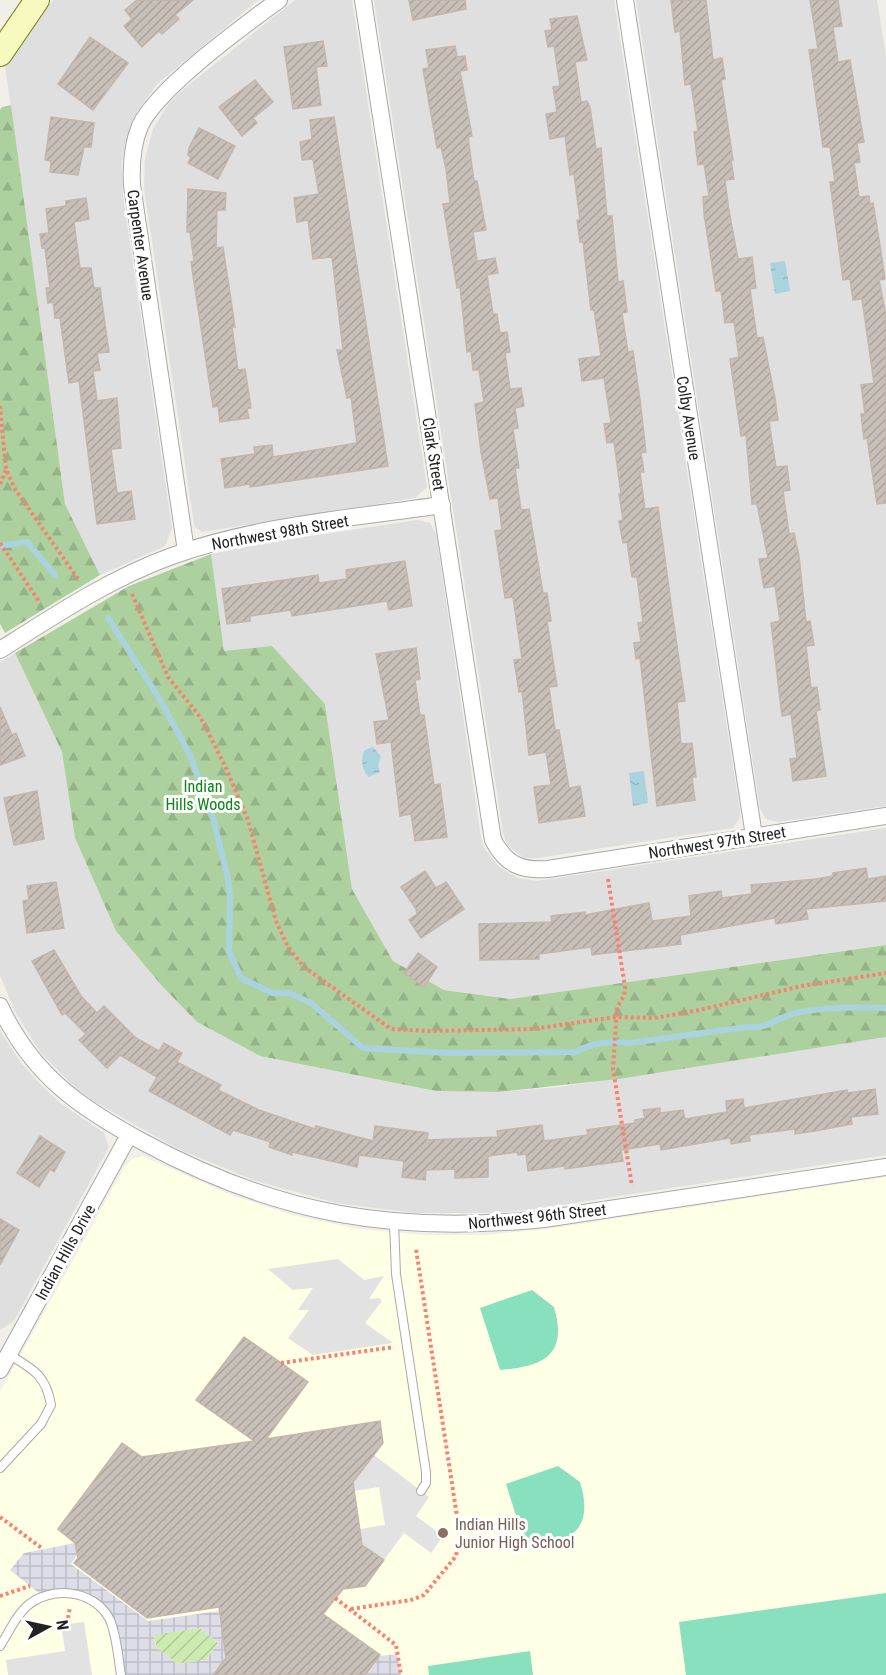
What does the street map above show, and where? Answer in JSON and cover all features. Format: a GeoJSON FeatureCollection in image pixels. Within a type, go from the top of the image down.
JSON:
{"type":"FeatureCollection","features":[{"type":"Feature","properties":{"kind":"main road"},"geometry":{"type":"LineString","coordinates":[[0,54],[37,0]]}},
{"type":"Feature","properties":{"kind":"street","name":"Carpenter Avenue"},"geometry":{"type":"LineString","coordinates":[[186,551],[132,185],[131,159],[140,127],[158,99],[279,0]]}},
{"type":"Feature","properties":{"kind":"street","name":"Clark Street"},"geometry":{"type":"LineString","coordinates":[[363,0],[493,840],[500,853],[518,868],[548,869]]}},
{"type":"Feature","properties":{"kind":"street","name":"Colby Avenue"},"geometry":{"type":"LineString","coordinates":[[625,0],[754,837]]}},
{"type":"Feature","properties":{"kind":"street","name":"Northwest 98th Street"},"geometry":{"type":"LineString","coordinates":[[0,650],[107,586],[186,551],[259,533],[442,505]]}},
{"type":"Feature","properties":{"kind":"street","name":"Northwest 97th Street"},"geometry":{"type":"LineString","coordinates":[[548,869],[886,816]]}},
{"type":"Feature","properties":{"kind":"street","name":"Northwest 96th Street"},"geometry":{"type":"LineString","coordinates":[[0,1006],[26,1053],[62,1091],[82,1107],[129,1135],[188,1165],[286,1203],[344,1216],[394,1222],[492,1224],[544,1219],[886,1167]]}},
{"type":"Feature","properties":{"kind":"street","name":"Indian Hills Drive"},"geometry":{"type":"LineString","coordinates":[[0,1370],[4,1352],[129,1135]]}},
{"type":"Feature","properties":{"kind":"lane"},"geometry":{"type":"LineString","coordinates":[[394,1222],[396,1274],[426,1472],[426,1483],[421,1491]]}},
{"type":"Feature","properties":{"kind":"lane"},"geometry":{"type":"LineString","coordinates":[[0,1468],[41,1424],[51,1405],[45,1381],[30,1367],[4,1352]]}},
{"type":"Feature","properties":{"kind":"lane"},"geometry":{"type":"LineString","coordinates":[[0,1646],[24,1608],[47,1596],[72,1592],[94,1602],[109,1618],[114,1632],[121,1675]]}},
{"type":"Feature","properties":{"kind":"path"},"geometry":{"type":"LineString","coordinates":[[0,406],[6,470],[15,489],[78,579]]}},
{"type":"Feature","properties":{"kind":"path"},"geometry":{"type":"LineString","coordinates":[[0,484],[6,470]]}},
{"type":"Feature","properties":{"kind":"path"},"geometry":{"type":"LineString","coordinates":[[0,543],[40,603]]}},
{"type":"Feature","properties":{"kind":"path"},"geometry":{"type":"LineString","coordinates":[[132,594],[168,676],[201,718],[226,768],[248,820],[276,921],[288,947],[304,967],[391,1029],[532,1029],[616,1017],[654,1018],[695,1011],[802,986],[886,974]]}},
{"type":"Feature","properties":{"kind":"path"},"geometry":{"type":"LineString","coordinates":[[608,879],[625,987],[624,996],[617,1007],[614,1076],[632,1186]]}},
{"type":"Feature","properties":{"kind":"path"},"geometry":{"type":"LineString","coordinates":[[281,1364],[401,1346]]}},
{"type":"Feature","properties":{"kind":"path"},"geometry":{"type":"LineString","coordinates":[[0,1517],[43,1550]]}},
{"type":"Feature","properties":{"kind":"path"},"geometry":{"type":"LineString","coordinates":[[0,1596],[30,1586]]}},
{"type":"Feature","properties":{"kind":"path"},"geometry":{"type":"LineString","coordinates":[[335,1598],[396,1645],[400,1675]]}},
{"type":"Feature","properties":{"kind":"shaded area"},"geometry":{"type":"Polygon","coordinates":[[[53,0],[258,0],[157,84],[137,112],[125,144],[122,161],[123,195],[172,528],[165,546],[100,575],[65,504],[5,65],[53,0]]]}},
{"type":"Feature","properties":{"kind":"shaded area"},"geometry":{"type":"Polygon","coordinates":[[[295,0],[352,0],[427,487],[415,498],[202,532],[195,527],[193,518],[144,188],[145,158],[153,129],[169,103],[295,0]]]}},
{"type":"Feature","properties":{"kind":"shaded area"},"geometry":{"type":"Polygon","coordinates":[[[374,0],[614,0],[740,811],[740,818],[733,828],[538,858],[524,858],[507,845],[503,832],[374,0]]]}},
{"type":"Feature","properties":{"kind":"shaded area"},"geometry":{"type":"Polygon","coordinates":[[[636,0],[877,0],[886,56],[886,806],[778,822],[766,819],[760,809],[636,0]]]}},
{"type":"Feature","properties":{"kind":"shaded area"},"geometry":{"type":"Polygon","coordinates":[[[417,520],[430,523],[436,534],[481,837],[484,848],[499,867],[518,878],[537,881],[886,828],[886,945],[510,999],[444,990],[393,961],[352,889],[325,704],[224,651],[211,554],[271,542],[417,520]]]}},
{"type":"Feature","properties":{"kind":"shaded area"},"geometry":{"type":"Polygon","coordinates":[[[15,653],[62,752],[75,838],[116,931],[162,986],[197,1022],[260,1056],[436,1091],[499,1092],[559,1087],[886,1037],[886,1155],[535,1209],[495,1213],[416,1213],[336,1203],[256,1181],[178,1149],[95,1102],[75,1088],[41,1053],[15,1012],[0,975],[0,662],[15,653]]]}},
{"type":"Feature","properties":{"kind":"shaded area"},"geometry":{"type":"Polygon","coordinates":[[[0,1031],[22,1064],[40,1084],[60,1103],[104,1133],[109,1147],[14,1321],[0,1330],[0,1031]]]}},
{"type":"Feature","properties":{"kind":"shaded area","name":"Indian Hills Junior High School"},"geometry":{"type":"Polygon","coordinates":[[[142,1156],[229,1194],[292,1215],[358,1229],[424,1235],[486,1235],[548,1229],[886,1177],[886,1675],[0,1675],[0,1392],[125,1166],[132,1159],[142,1156]]]}},
{"type":"Feature","properties":{"kind":"shaded area"},"geometry":{"type":"Polygon","coordinates":[[[338,1259],[364,1280],[384,1276],[369,1299],[379,1298],[382,1301],[365,1323],[393,1343],[313,1355],[288,1338],[309,1310],[298,1310],[313,1288],[293,1290],[268,1269],[338,1259]]]}},
{"type":"Feature","properties":{"kind":"shaded area"},"geometry":{"type":"Polygon","coordinates":[[[374,1455],[429,1497],[416,1516],[443,1536],[431,1553],[404,1533],[384,1560],[362,1545],[360,1529],[385,1525],[379,1487],[354,1491],[353,1482],[374,1455]]]}},
{"type":"Feature","properties":{"kind":"shaded area"},"geometry":{"type":"Polygon","coordinates":[[[75,1543],[77,1555],[71,1564],[148,1621],[219,1611],[226,1658],[213,1675],[121,1675],[109,1618],[81,1595],[44,1597],[10,1570],[24,1553],[75,1543]],[[200,1628],[154,1635],[156,1647],[177,1664],[206,1660],[218,1643],[200,1628]]]}},
{"type":"Feature","properties":{"kind":"shaded area"},"geometry":{"type":"Polygon","coordinates":[[[84,1622],[92,1675],[8,1675],[6,1660],[65,1651],[61,1625],[84,1622]]]}},
{"type":"Feature","properties":{"kind":"shaded area"},"geometry":{"type":"Polygon","coordinates":[[[397,1654],[401,1675],[365,1675],[379,1656],[397,1654]]]}},
{"type":"Feature","properties":{"kind":"green space"},"geometry":{"type":"Polygon","coordinates":[[[11,105],[65,504],[100,575],[5,633],[0,624],[0,110],[2,107],[11,105]]]}},
{"type":"Feature","properties":{"kind":"green space","name":"Indian Hills Woods"},"geometry":{"type":"Polygon","coordinates":[[[211,554],[224,651],[272,646],[325,704],[352,889],[393,961],[444,990],[510,999],[886,945],[886,1037],[618,1079],[499,1092],[436,1091],[260,1056],[197,1022],[162,986],[116,931],[75,838],[62,752],[15,653],[129,586],[211,554]]]}},
{"type":"Feature","properties":{"kind":"green space"},"geometry":{"type":"Polygon","coordinates":[[[532,1290],[554,1307],[558,1323],[555,1347],[540,1361],[500,1370],[480,1308],[532,1290]]]}},
{"type":"Feature","properties":{"kind":"green space"},"geometry":{"type":"Polygon","coordinates":[[[558,1466],[580,1482],[584,1499],[581,1523],[566,1538],[526,1547],[506,1484],[558,1466]]]}},
{"type":"Feature","properties":{"kind":"green space"},"geometry":{"type":"Polygon","coordinates":[[[886,1593],[886,1675],[686,1675],[679,1622],[886,1593]]]}},
{"type":"Feature","properties":{"kind":"green space"},"geometry":{"type":"Polygon","coordinates":[[[200,1628],[218,1643],[206,1660],[177,1664],[156,1647],[154,1634],[200,1628]]]}},
{"type":"Feature","properties":{"kind":"green space"},"geometry":{"type":"Polygon","coordinates":[[[530,1651],[533,1675],[429,1675],[428,1666],[530,1651]]]}},
{"type":"Feature","properties":{"kind":"water"},"geometry":{"type":"Polygon","coordinates":[[[785,261],[790,291],[775,294],[770,263],[785,261]]]}},
{"type":"Feature","properties":{"kind":"water"},"geometry":{"type":"Polygon","coordinates":[[[373,747],[381,756],[378,766],[380,772],[369,777],[363,768],[362,760],[365,750],[373,747]]]}},
{"type":"Feature","properties":{"kind":"water"},"geometry":{"type":"Polygon","coordinates":[[[644,771],[648,803],[633,806],[629,773],[644,771]]]}},
{"type":"Feature","properties":{"kind":"building"},"geometry":{"type":"Polygon","coordinates":[[[137,0],[193,0],[175,15],[179,19],[162,34],[159,31],[142,47],[124,26],[132,19],[125,10],[137,0]]]}},
{"type":"Feature","properties":{"kind":"building"},"geometry":{"type":"Polygon","coordinates":[[[409,0],[465,0],[466,9],[413,20],[409,0]]]}},
{"type":"Feature","properties":{"kind":"building"},"geometry":{"type":"Polygon","coordinates":[[[671,0],[706,0],[713,60],[722,58],[725,79],[721,80],[734,179],[725,180],[729,211],[738,259],[752,257],[756,288],[750,289],[757,338],[763,337],[778,420],[769,421],[776,467],[787,466],[790,490],[783,491],[789,534],[794,533],[799,556],[806,622],[810,621],[814,645],[806,646],[811,688],[817,687],[820,710],[816,711],[826,776],[793,781],[790,759],[797,758],[791,714],[782,716],[771,623],[780,621],[775,586],[764,588],[759,559],[768,558],[757,504],[752,504],[746,435],[741,436],[730,359],[739,357],[734,322],[725,323],[721,291],[716,291],[704,214],[703,197],[709,196],[704,164],[698,165],[694,132],[698,131],[691,84],[685,85],[680,31],[675,32],[671,0]]]}},
{"type":"Feature","properties":{"kind":"building"},"geometry":{"type":"Polygon","coordinates":[[[810,0],[838,0],[842,26],[833,27],[838,62],[850,60],[864,142],[857,143],[860,162],[854,163],[859,197],[869,196],[870,204],[873,203],[880,245],[885,279],[879,280],[886,315],[886,503],[877,504],[867,438],[864,439],[861,414],[865,414],[861,385],[874,383],[862,299],[853,300],[850,279],[843,280],[830,182],[835,182],[830,147],[823,147],[809,50],[818,49],[810,0]]]}},
{"type":"Feature","properties":{"kind":"building"},"geometry":{"type":"Polygon","coordinates":[[[577,16],[587,60],[575,62],[581,102],[587,101],[590,107],[596,149],[601,148],[607,216],[612,216],[618,282],[623,281],[627,312],[622,313],[628,352],[633,351],[640,400],[646,452],[641,453],[644,472],[640,472],[645,509],[658,507],[685,701],[677,702],[681,744],[692,743],[696,777],[692,777],[695,800],[657,806],[640,658],[636,659],[634,643],[641,642],[638,623],[643,622],[637,577],[632,577],[627,542],[623,543],[619,521],[623,520],[619,494],[621,494],[614,442],[607,443],[604,424],[611,423],[604,378],[582,381],[579,359],[601,356],[594,310],[591,310],[583,242],[580,242],[577,220],[580,220],[574,174],[570,175],[565,136],[550,139],[546,114],[557,112],[553,87],[560,86],[554,46],[548,47],[545,31],[552,30],[550,19],[577,16]]]}},
{"type":"Feature","properties":{"kind":"building"},"geometry":{"type":"Polygon","coordinates":[[[90,37],[128,63],[93,110],[58,84],[90,37]]]}},
{"type":"Feature","properties":{"kind":"building"},"geometry":{"type":"Polygon","coordinates":[[[323,41],[327,66],[316,67],[321,105],[293,109],[284,47],[323,41]]]}},
{"type":"Feature","properties":{"kind":"building"},"geometry":{"type":"Polygon","coordinates":[[[455,46],[457,57],[465,56],[467,70],[460,71],[472,136],[468,137],[474,181],[477,181],[486,230],[473,232],[477,261],[495,258],[498,273],[487,275],[493,314],[497,314],[500,333],[507,332],[510,352],[505,353],[510,389],[521,388],[524,406],[515,408],[518,428],[513,429],[519,468],[515,468],[521,510],[529,509],[543,593],[547,593],[551,621],[547,621],[557,686],[549,687],[555,730],[559,730],[569,788],[580,786],[585,816],[539,823],[534,787],[551,785],[546,752],[529,755],[522,691],[519,692],[514,660],[522,659],[513,597],[505,598],[495,531],[502,530],[498,498],[490,499],[481,452],[475,404],[484,402],[479,370],[473,370],[471,351],[467,352],[460,287],[457,288],[443,204],[450,203],[446,169],[441,147],[437,148],[423,69],[429,68],[426,50],[455,46]]]}},
{"type":"Feature","properties":{"kind":"building"},"geometry":{"type":"Polygon","coordinates":[[[255,80],[273,102],[253,118],[257,123],[242,136],[219,107],[255,80]]]}},
{"type":"Feature","properties":{"kind":"building"},"geometry":{"type":"Polygon","coordinates":[[[51,117],[94,123],[91,147],[84,147],[78,175],[50,172],[51,161],[45,160],[51,117]]]}},
{"type":"Feature","properties":{"kind":"building"},"geometry":{"type":"Polygon","coordinates":[[[334,117],[388,466],[250,487],[250,484],[225,488],[221,459],[255,454],[254,447],[272,445],[273,457],[357,443],[351,397],[347,398],[337,350],[343,350],[332,257],[313,259],[308,220],[297,222],[294,198],[319,194],[313,159],[302,160],[300,142],[312,139],[310,120],[334,117]]]}},
{"type":"Feature","properties":{"kind":"building"},"geometry":{"type":"Polygon","coordinates":[[[199,128],[235,146],[218,179],[188,163],[191,157],[188,155],[189,148],[199,128]]]}},
{"type":"Feature","properties":{"kind":"building"},"geometry":{"type":"Polygon","coordinates":[[[188,189],[226,193],[225,210],[217,210],[216,248],[223,247],[235,327],[232,327],[238,370],[245,369],[251,408],[247,409],[249,418],[220,422],[218,406],[213,407],[191,262],[194,261],[190,232],[187,232],[188,189]]]}},
{"type":"Feature","properties":{"kind":"building"},"geometry":{"type":"Polygon","coordinates":[[[86,198],[89,219],[74,222],[80,268],[91,268],[94,288],[100,288],[109,352],[97,353],[100,370],[93,371],[97,401],[117,398],[121,448],[111,449],[117,493],[131,491],[135,519],[97,524],[79,381],[69,383],[60,318],[55,318],[53,302],[48,303],[46,288],[50,288],[45,248],[42,248],[40,234],[49,233],[46,209],[66,206],[66,201],[86,198]]]}},
{"type":"Feature","properties":{"kind":"building"},"geometry":{"type":"Polygon","coordinates":[[[405,561],[412,606],[389,610],[387,601],[292,616],[291,610],[250,616],[250,621],[227,624],[222,589],[318,575],[319,583],[347,579],[346,570],[405,561]]]}},
{"type":"Feature","properties":{"kind":"building"},"geometry":{"type":"Polygon","coordinates":[[[416,648],[420,679],[415,680],[420,715],[424,715],[434,785],[440,784],[447,837],[415,841],[411,814],[400,816],[391,742],[377,744],[374,722],[389,720],[376,654],[416,648]]]}},
{"type":"Feature","properties":{"kind":"building"},"geometry":{"type":"Polygon","coordinates":[[[0,707],[12,735],[16,733],[25,756],[0,765],[0,707]]]}},
{"type":"Feature","properties":{"kind":"building"},"geometry":{"type":"Polygon","coordinates":[[[37,791],[44,839],[14,845],[4,798],[37,791]]]}},
{"type":"Feature","properties":{"kind":"building"},"geometry":{"type":"Polygon","coordinates":[[[866,868],[868,879],[886,876],[886,901],[806,909],[808,919],[776,924],[775,918],[680,935],[681,944],[592,955],[591,947],[539,954],[539,959],[480,960],[479,924],[552,922],[551,916],[585,912],[585,915],[649,903],[652,921],[691,916],[689,896],[721,891],[722,898],[752,894],[751,885],[816,879],[833,876],[833,873],[866,868]]]}},
{"type":"Feature","properties":{"kind":"building"},"geometry":{"type":"Polygon","coordinates":[[[425,871],[436,888],[446,882],[464,909],[421,938],[409,920],[417,914],[416,909],[401,887],[425,871]]]}},
{"type":"Feature","properties":{"kind":"building"},"geometry":{"type":"Polygon","coordinates":[[[56,882],[64,928],[27,933],[23,901],[29,900],[27,886],[56,882]]]}},
{"type":"Feature","properties":{"kind":"building"},"geometry":{"type":"Polygon","coordinates":[[[54,950],[81,996],[97,1013],[104,1006],[136,1038],[159,1051],[164,1043],[182,1053],[177,1062],[221,1085],[218,1090],[259,1110],[315,1129],[316,1126],[373,1141],[375,1126],[428,1133],[427,1140],[498,1137],[497,1131],[542,1125],[544,1141],[588,1135],[587,1130],[635,1123],[635,1120],[645,1118],[643,1110],[660,1108],[660,1113],[683,1110],[685,1119],[727,1112],[726,1101],[743,1099],[744,1108],[847,1090],[848,1093],[875,1089],[878,1114],[851,1117],[852,1124],[815,1131],[795,1134],[795,1129],[749,1135],[750,1141],[731,1144],[730,1138],[661,1150],[660,1144],[621,1150],[623,1161],[565,1169],[565,1166],[528,1171],[526,1154],[518,1155],[517,1152],[488,1156],[488,1177],[455,1178],[455,1169],[426,1170],[425,1180],[402,1177],[404,1161],[359,1155],[357,1167],[292,1152],[292,1155],[269,1147],[270,1142],[233,1130],[230,1135],[149,1091],[157,1077],[120,1055],[107,1068],[79,1040],[86,1034],[65,1013],[62,1015],[32,961],[54,950]]]}},
{"type":"Feature","properties":{"kind":"building"},"geometry":{"type":"Polygon","coordinates":[[[418,953],[437,967],[424,987],[404,973],[418,953]]]}},
{"type":"Feature","properties":{"kind":"building"},"geometry":{"type":"Polygon","coordinates":[[[40,1136],[65,1152],[54,1172],[50,1169],[39,1187],[17,1173],[40,1136]]]}},
{"type":"Feature","properties":{"kind":"building"},"geometry":{"type":"Polygon","coordinates":[[[0,1219],[19,1230],[0,1265],[0,1219]]]}},
{"type":"Feature","properties":{"kind":"building"},"geometry":{"type":"Polygon","coordinates":[[[244,1337],[308,1382],[266,1439],[380,1421],[383,1443],[353,1482],[362,1545],[384,1560],[365,1586],[343,1589],[323,1614],[380,1655],[365,1675],[213,1675],[226,1658],[219,1607],[147,1618],[74,1563],[78,1558],[75,1543],[58,1529],[122,1443],[142,1457],[254,1441],[196,1400],[244,1337]]]}},
{"type":"Feature","properties":{"kind":"waterway"},"geometry":{"type":"LineString","coordinates":[[0,546],[27,542],[55,575]]}},
{"type":"Feature","properties":{"kind":"waterway"},"geometry":{"type":"LineString","coordinates":[[108,618],[159,698],[191,757],[213,818],[228,879],[229,951],[241,978],[272,993],[289,993],[311,1003],[363,1048],[449,1053],[576,1052],[602,1043],[630,1043],[767,1025],[789,1015],[807,1011],[886,1008]]}},
{"type":"Feature","properties":{"kind":"place","name":"Indian Hills Junior High School"},"geometry":{"type":"Point","coordinates":[443,1533]}}]}
